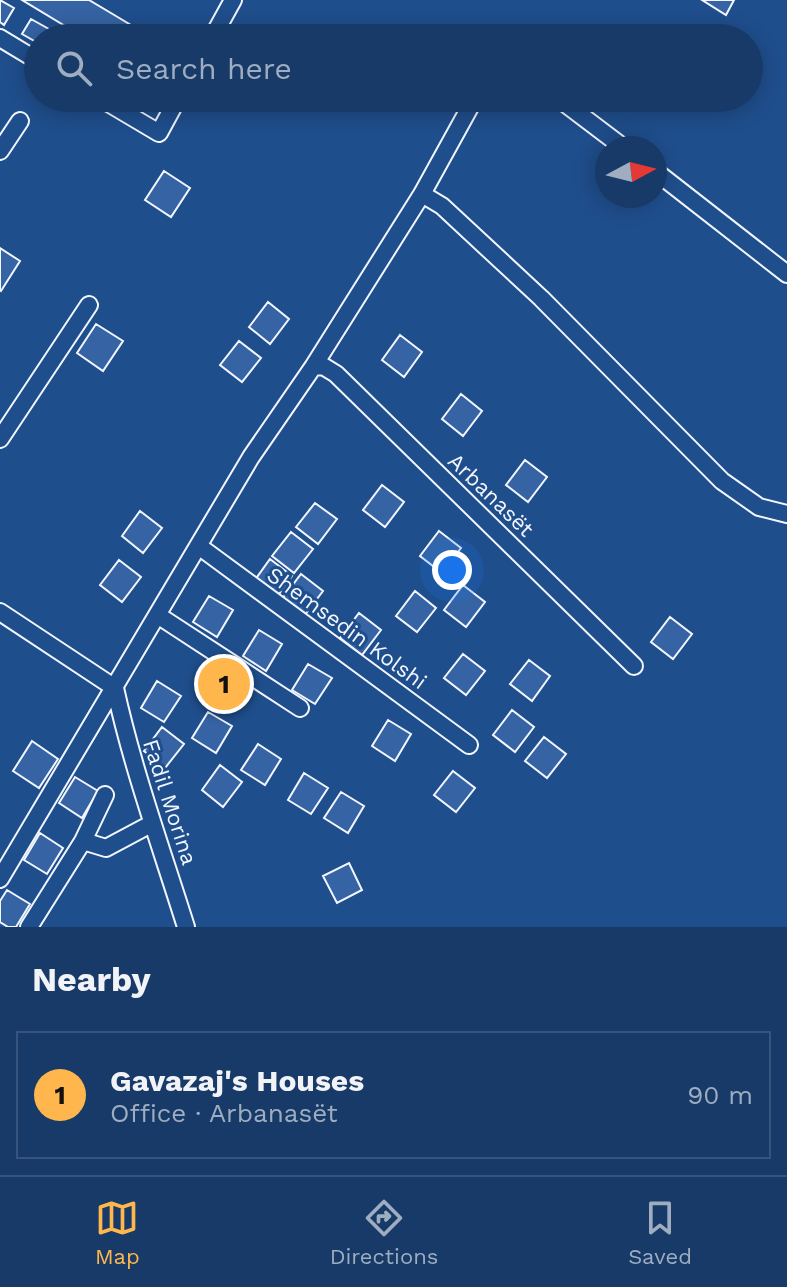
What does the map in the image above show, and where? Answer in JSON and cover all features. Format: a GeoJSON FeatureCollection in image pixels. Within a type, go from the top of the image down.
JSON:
{"type":"FeatureCollection","features":[{"type":"Feature","properties":{"kind":"street"},"geometry":{"type":"LineString","coordinates":[[220,24],[233,0]]}},
{"type":"Feature","properties":{"kind":"street"},"geometry":{"type":"LineString","coordinates":[[0,38],[24,53]]}},
{"type":"Feature","properties":{"kind":"street"},"geometry":{"type":"LineString","coordinates":[[124,112],[159,133],[170,112]]}},
{"type":"Feature","properties":{"kind":"street"},"geometry":{"type":"LineString","coordinates":[[0,879],[251,457],[313,367],[422,194],[467,112]]}},
{"type":"Feature","properties":{"kind":"street"},"geometry":{"type":"LineString","coordinates":[[576,112],[608,136]]}},
{"type":"Feature","properties":{"kind":"street"},"geometry":{"type":"LineString","coordinates":[[0,151],[20,121]]}},
{"type":"Feature","properties":{"kind":"street"},"geometry":{"type":"LineString","coordinates":[[667,180],[787,274]]}},
{"type":"Feature","properties":{"kind":"street"},"geometry":{"type":"LineString","coordinates":[[422,194],[442,206],[541,298],[722,481],[759,507],[787,514]]}},
{"type":"Feature","properties":{"kind":"street"},"geometry":{"type":"LineString","coordinates":[[0,439],[89,305]]}},
{"type":"Feature","properties":{"kind":"street","name":"Arbanasët"},"geometry":{"type":"LineString","coordinates":[[313,367],[323,366],[336,374],[634,666]]}},
{"type":"Feature","properties":{"kind":"street","name":"Shemsedin Kolshi"},"geometry":{"type":"LineString","coordinates":[[200,547],[469,745]]}},
{"type":"Feature","properties":{"kind":"street"},"geometry":{"type":"LineString","coordinates":[[0,612],[115,688]]}},
{"type":"Feature","properties":{"kind":"street"},"geometry":{"type":"LineString","coordinates":[[159,616],[300,708]]}},
{"type":"Feature","properties":{"kind":"street","name":"Fadil Morina"},"geometry":{"type":"LineString","coordinates":[[115,688],[127,743],[151,824],[186,927]]}},
{"type":"Feature","properties":{"kind":"street"},"geometry":{"type":"LineString","coordinates":[[29,927],[83,841],[105,795]]}},
{"type":"Feature","properties":{"kind":"street"},"geometry":{"type":"LineString","coordinates":[[83,841],[106,848],[151,824]]}},
{"type":"Feature","properties":{"kind":"building"},"geometry":{"type":"Polygon","coordinates":[[[0,0],[14,8],[4,25],[0,22],[0,0]]]}},
{"type":"Feature","properties":{"kind":"building"},"geometry":{"type":"Polygon","coordinates":[[[22,0],[89,0],[129,24],[62,24],[22,0]]]}},
{"type":"Feature","properties":{"kind":"building"},"geometry":{"type":"Polygon","coordinates":[[[702,0],[734,0],[726,15],[702,0]]]}},
{"type":"Feature","properties":{"kind":"building"},"geometry":{"type":"Polygon","coordinates":[[[164,171],[190,188],[171,217],[145,200],[164,171]]]}},
{"type":"Feature","properties":{"kind":"building"},"geometry":{"type":"Polygon","coordinates":[[[0,248],[20,261],[1,291],[0,290],[0,248]]]}},
{"type":"Feature","properties":{"kind":"building"},"geometry":{"type":"Polygon","coordinates":[[[268,302],[289,319],[270,344],[249,327],[268,302]]]}},
{"type":"Feature","properties":{"kind":"building"},"geometry":{"type":"Polygon","coordinates":[[[96,324],[123,341],[103,371],[77,353],[96,324]]]}},
{"type":"Feature","properties":{"kind":"building"},"geometry":{"type":"Polygon","coordinates":[[[400,335],[422,352],[404,377],[382,360],[400,335]]]}},
{"type":"Feature","properties":{"kind":"building"},"geometry":{"type":"Polygon","coordinates":[[[239,341],[261,358],[242,382],[220,365],[239,341]]]}},
{"type":"Feature","properties":{"kind":"building"},"geometry":{"type":"Polygon","coordinates":[[[461,394],[482,411],[463,436],[442,419],[461,394]]]}},
{"type":"Feature","properties":{"kind":"building"},"geometry":{"type":"Polygon","coordinates":[[[525,460],[547,477],[528,502],[506,485],[525,460]]]}},
{"type":"Feature","properties":{"kind":"building"},"geometry":{"type":"Polygon","coordinates":[[[382,485],[404,502],[385,527],[363,510],[382,485]]]}},
{"type":"Feature","properties":{"kind":"building"},"geometry":{"type":"Polygon","coordinates":[[[315,503],[337,519],[318,544],[296,527],[315,503]]]}},
{"type":"Feature","properties":{"kind":"building"},"geometry":{"type":"Polygon","coordinates":[[[140,511],[162,528],[143,553],[122,536],[140,511]]]}},
{"type":"Feature","properties":{"kind":"building"},"geometry":{"type":"Polygon","coordinates":[[[439,531],[461,548],[442,573],[420,556],[439,531]]]}},
{"type":"Feature","properties":{"kind":"building"},"geometry":{"type":"Polygon","coordinates":[[[291,532],[313,549],[294,573],[272,556],[291,532]]]}},
{"type":"Feature","properties":{"kind":"building"},"geometry":{"type":"Polygon","coordinates":[[[270,559],[292,576],[274,601],[252,584],[270,559]]]}},
{"type":"Feature","properties":{"kind":"building"},"geometry":{"type":"Polygon","coordinates":[[[119,560],[141,577],[122,602],[100,585],[119,560]]]}},
{"type":"Feature","properties":{"kind":"building"},"geometry":{"type":"Polygon","coordinates":[[[301,574],[323,591],[304,616],[282,599],[301,574]]]}},
{"type":"Feature","properties":{"kind":"building"},"geometry":{"type":"Polygon","coordinates":[[[463,585],[485,602],[466,627],[444,610],[463,585]]]}},
{"type":"Feature","properties":{"kind":"building"},"geometry":{"type":"Polygon","coordinates":[[[415,591],[436,608],[417,632],[396,616],[415,591]]]}},
{"type":"Feature","properties":{"kind":"building"},"geometry":{"type":"Polygon","coordinates":[[[209,596],[233,610],[217,637],[193,622],[209,596]]]}},
{"type":"Feature","properties":{"kind":"building"},"geometry":{"type":"Polygon","coordinates":[[[359,613],[381,630],[362,655],[340,638],[359,613]]]}},
{"type":"Feature","properties":{"kind":"building"},"geometry":{"type":"Polygon","coordinates":[[[670,617],[692,634],[673,659],[651,642],[670,617]]]}},
{"type":"Feature","properties":{"kind":"building"},"geometry":{"type":"Polygon","coordinates":[[[259,630],[282,644],[266,671],[243,656],[259,630]]]}},
{"type":"Feature","properties":{"kind":"building"},"geometry":{"type":"Polygon","coordinates":[[[463,654],[485,671],[466,695],[444,678],[463,654]]]}},
{"type":"Feature","properties":{"kind":"building"},"geometry":{"type":"Polygon","coordinates":[[[529,660],[550,676],[532,701],[510,684],[529,660]]]}},
{"type":"Feature","properties":{"kind":"building"},"geometry":{"type":"Polygon","coordinates":[[[308,664],[332,678],[315,704],[292,690],[308,664]]]}},
{"type":"Feature","properties":{"kind":"building"},"geometry":{"type":"Polygon","coordinates":[[[157,681],[181,696],[164,722],[141,708],[157,681]]]}},
{"type":"Feature","properties":{"kind":"building"},"geometry":{"type":"Polygon","coordinates":[[[512,710],[534,727],[515,752],[493,735],[512,710]]]}},
{"type":"Feature","properties":{"kind":"building"},"geometry":{"type":"Polygon","coordinates":[[[208,712],[232,726],[216,753],[192,738],[208,712]]]}},
{"type":"Feature","properties":{"kind":"building"},"geometry":{"type":"Polygon","coordinates":[[[388,720],[411,734],[395,761],[372,746],[388,720]]]}},
{"type":"Feature","properties":{"kind":"building"},"geometry":{"type":"Polygon","coordinates":[[[162,727],[184,744],[165,768],[144,751],[162,727]]]}},
{"type":"Feature","properties":{"kind":"building"},"geometry":{"type":"Polygon","coordinates":[[[544,737],[566,754],[547,778],[525,761],[544,737]]]}},
{"type":"Feature","properties":{"kind":"building"},"geometry":{"type":"Polygon","coordinates":[[[32,741],[58,759],[39,788],[13,771],[32,741]]]}},
{"type":"Feature","properties":{"kind":"building"},"geometry":{"type":"Polygon","coordinates":[[[258,744],[281,759],[265,785],[241,770],[258,744]]]}},
{"type":"Feature","properties":{"kind":"building"},"geometry":{"type":"Polygon","coordinates":[[[220,765],[242,782],[223,807],[202,790],[220,765]]]}},
{"type":"Feature","properties":{"kind":"building"},"geometry":{"type":"Polygon","coordinates":[[[453,771],[475,788],[456,812],[434,795],[453,771]]]}},
{"type":"Feature","properties":{"kind":"building"},"geometry":{"type":"Polygon","coordinates":[[[304,773],[328,788],[311,814],[288,800],[304,773]]]}},
{"type":"Feature","properties":{"kind":"building"},"geometry":{"type":"Polygon","coordinates":[[[75,777],[98,791],[82,818],[59,803],[75,777]]]}},
{"type":"Feature","properties":{"kind":"building"},"geometry":{"type":"Polygon","coordinates":[[[341,792],[364,806],[348,833],[324,818],[341,792]]]}},
{"type":"Feature","properties":{"kind":"building"},"geometry":{"type":"Polygon","coordinates":[[[40,833],[63,848],[47,874],[24,860],[40,833]]]}},
{"type":"Feature","properties":{"kind":"building"},"geometry":{"type":"Polygon","coordinates":[[[349,863],[362,890],[337,903],[323,876],[349,863]]]}},
{"type":"Feature","properties":{"kind":"building"},"geometry":{"type":"Polygon","coordinates":[[[7,890],[30,904],[16,927],[0,922],[0,901],[7,890]]]}},
{"type":"Feature","properties":{"kind":"place","name":"Gavazaj's Houses"},"geometry":{"type":"Point","coordinates":[224,684]}}]}
